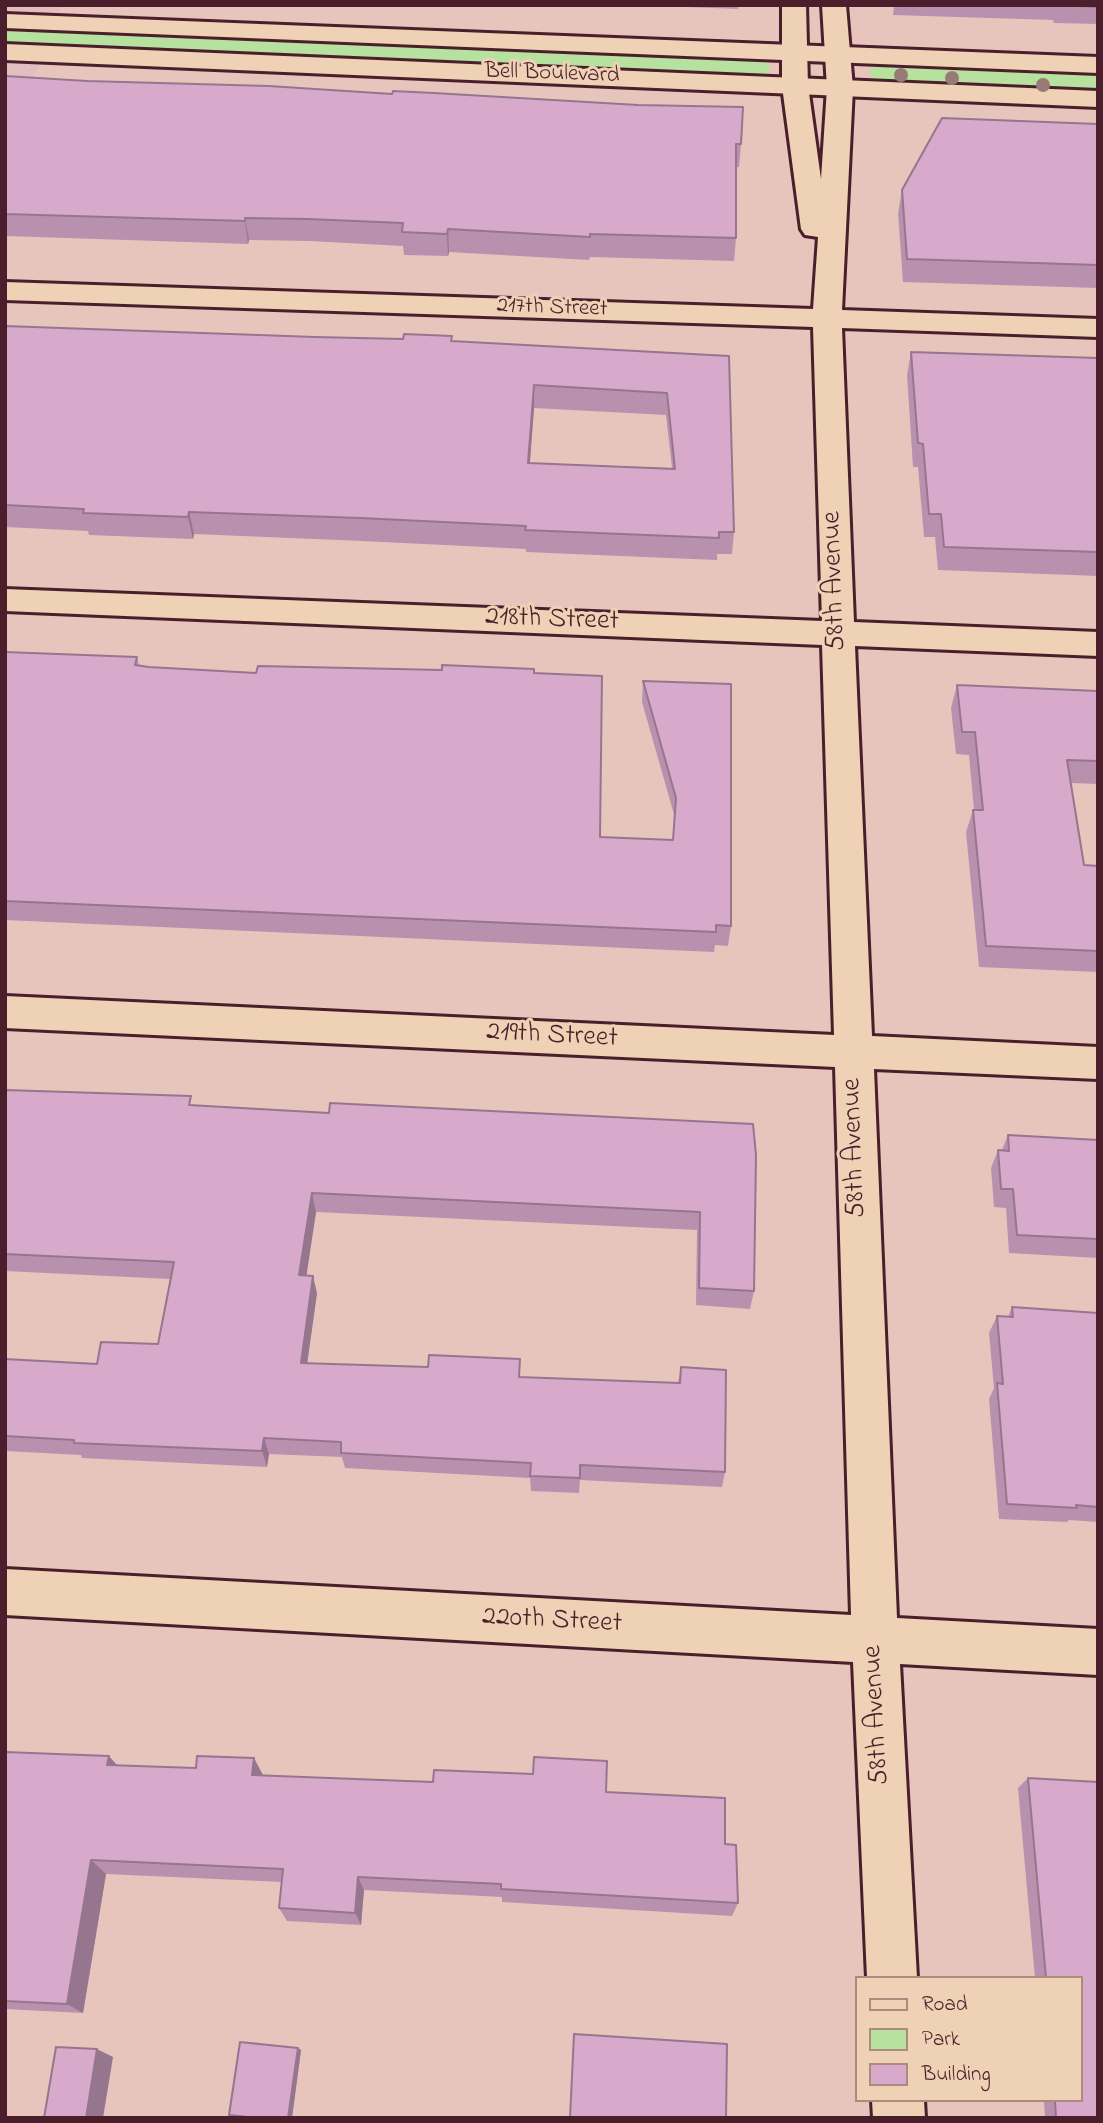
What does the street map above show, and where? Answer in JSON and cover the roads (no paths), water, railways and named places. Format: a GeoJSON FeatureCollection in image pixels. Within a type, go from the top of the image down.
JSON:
{"type":"FeatureCollection","features":[{"type":"Feature","properties":{"kind":"street","name":"58th Avenue"},"geometry":{"type":"LineString","coordinates":[[794,5],[795,86],[827,318]]}},
{"type":"Feature","properties":{"kind":"street","name":"58th Avenue"},"geometry":{"type":"LineString","coordinates":[[835,5],[840,88],[827,318],[875,1639],[892,1976]]}},
{"type":"Feature","properties":{"kind":"street","name":"Bell Boulevard"},"geometry":{"type":"LineString","coordinates":[[5,21],[1098,65]]}},
{"type":"Feature","properties":{"kind":"street","name":"Bell Boulevard"},"geometry":{"type":"LineString","coordinates":[[5,52],[1098,99]]}},
{"type":"Feature","properties":{"kind":"street","name":"217th Street"},"geometry":{"type":"LineString","coordinates":[[5,291],[1098,328]]}},
{"type":"Feature","properties":{"kind":"street","name":"218th Street"},"geometry":{"type":"LineString","coordinates":[[5,600],[1098,644]]}},
{"type":"Feature","properties":{"kind":"street","name":"219th Street"},"geometry":{"type":"LineString","coordinates":[[5,1012],[1098,1063]]}},
{"type":"Feature","properties":{"kind":"street","name":"220th Street"},"geometry":{"type":"LineString","coordinates":[[5,1592],[1098,1652]]}}]}
